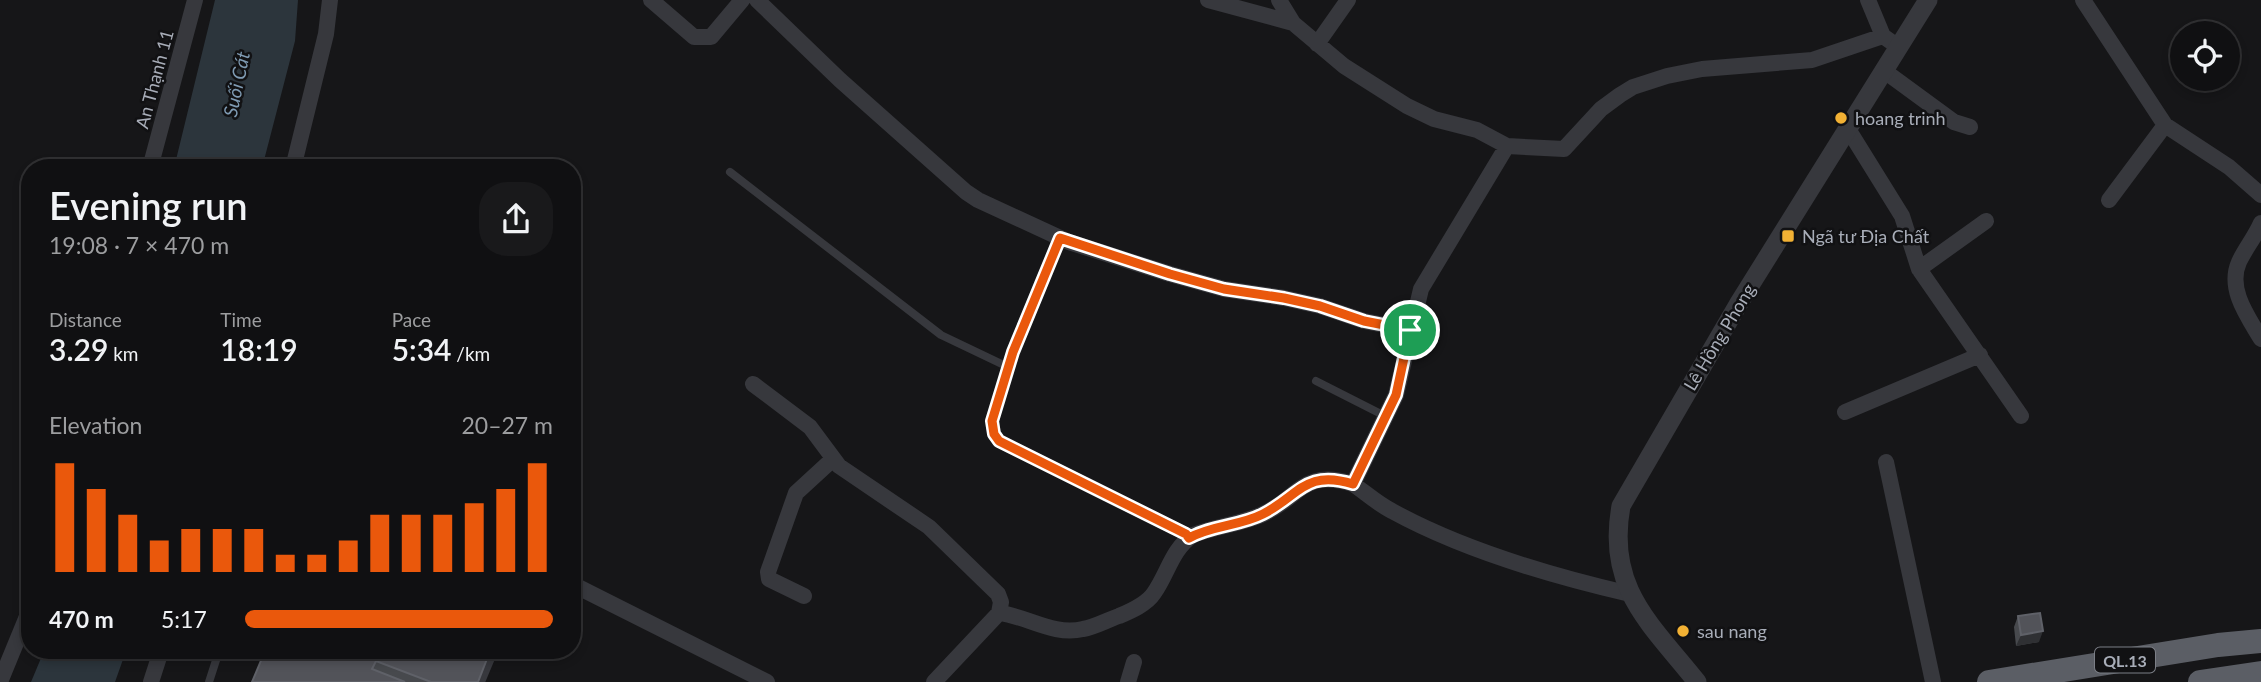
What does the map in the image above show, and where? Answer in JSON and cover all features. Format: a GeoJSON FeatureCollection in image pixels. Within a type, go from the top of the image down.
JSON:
{"type":"FeatureCollection","features":[{"type":"Feature","properties":{"kind":"highway","name":"QL.13"},"geometry":{"type":"LineString","coordinates":[[1989,682],[2218,645],[2261,641]]}},
{"type":"Feature","properties":{"kind":"highway"},"geometry":{"type":"LineString","coordinates":[[2200,682],[2261,673]]}},
{"type":"Feature","properties":{"kind":"street","name":"An Thạnh 11"},"geometry":{"type":"LineString","coordinates":[[152,159],[195,0]]}},
{"type":"Feature","properties":{"kind":"street"},"geometry":{"type":"LineString","coordinates":[[295,159],[326,34],[330,0]]}},
{"type":"Feature","properties":{"kind":"street"},"geometry":{"type":"LineString","coordinates":[[651,0],[694,37],[704,38],[712,37],[742,0]]}},
{"type":"Feature","properties":{"kind":"street"},"geometry":{"type":"LineString","coordinates":[[757,0],[840,80],[978,200],[1060,238],[1147,267],[1224,289],[1284,298],[1320,306],[1364,321],[1410,330]]}},
{"type":"Feature","properties":{"kind":"street"},"geometry":{"type":"LineString","coordinates":[[1208,0],[1293,23]]}},
{"type":"Feature","properties":{"kind":"street"},"geometry":{"type":"LineString","coordinates":[[1279,0],[1293,23],[1317,44],[1344,66],[1407,106],[1434,119],[1468,127],[1507,146],[1564,149],[1583,127],[1620,94],[1667,76],[1737,64],[1812,60],[1890,41],[1868,0]]}},
{"type":"Feature","properties":{"kind":"street"},"geometry":{"type":"LineString","coordinates":[[1317,44],[1348,0]]}},
{"type":"Feature","properties":{"kind":"street","name":"Lê Hồng Phong"},"geometry":{"type":"LineString","coordinates":[[1697,682],[1643,615],[1630,594],[1619,568],[1617,524],[1621,506],[1738,303],[1883,70],[1890,41],[1928,0]]}},
{"type":"Feature","properties":{"kind":"street"},"geometry":{"type":"LineString","coordinates":[[2090,2],[2118,55],[2165,125],[2237,172],[2261,195]]}},
{"type":"Feature","properties":{"kind":"street"},"geometry":{"type":"LineString","coordinates":[[1883,70],[1954,122],[1970,127]]}},
{"type":"Feature","properties":{"kind":"street"},"geometry":{"type":"LineString","coordinates":[[2109,200],[2165,125]]}},
{"type":"Feature","properties":{"kind":"street"},"geometry":{"type":"LineString","coordinates":[[1847,129],[1902,216],[1919,269],[2021,416]]}},
{"type":"Feature","properties":{"kind":"street"},"geometry":{"type":"LineString","coordinates":[[1353,484],[1396,395],[1421,289],[1507,146]]}},
{"type":"Feature","properties":{"kind":"street"},"geometry":{"type":"LineString","coordinates":[[1919,269],[1986,221]]}},
{"type":"Feature","properties":{"kind":"street"},"geometry":{"type":"LineString","coordinates":[[2261,223],[2239,260],[2235,273],[2235,286],[2261,339]]}},
{"type":"Feature","properties":{"kind":"street"},"geometry":{"type":"LineString","coordinates":[[1845,412],[1980,355]]}},
{"type":"Feature","properties":{"kind":"street"},"geometry":{"type":"LineString","coordinates":[[753,384],[810,427],[839,466],[929,527],[998,594],[1002,602],[999,613],[934,682]]}},
{"type":"Feature","properties":{"kind":"street"},"geometry":{"type":"LineString","coordinates":[[804,596],[769,579],[768,572],[796,494],[833,459]]}},
{"type":"Feature","properties":{"kind":"street"},"geometry":{"type":"LineString","coordinates":[[1886,462],[1933,682]]}},
{"type":"Feature","properties":{"kind":"street"},"geometry":{"type":"LineString","coordinates":[[999,613],[1068,631],[1084,629],[1127,612],[1150,598],[1176,551],[1189,538],[1263,514],[1304,485],[1329,478],[1353,484],[1391,511],[1496,556],[1576,582],[1630,594]]}},
{"type":"Feature","properties":{"kind":"street"},"geometry":{"type":"LineString","coordinates":[[581,588],[767,682]]}},
{"type":"Feature","properties":{"kind":"street"},"geometry":{"type":"LineString","coordinates":[[0,682],[21,631]]}},
{"type":"Feature","properties":{"kind":"street"},"geometry":{"type":"LineString","coordinates":[[152,682],[159,659]]}},
{"type":"Feature","properties":{"kind":"street"},"geometry":{"type":"LineString","coordinates":[[1128,682],[1134,662]]}},
{"type":"Feature","properties":{"kind":"lane"},"geometry":{"type":"LineString","coordinates":[[730,172],[941,335],[1008,367]]}},
{"type":"Feature","properties":{"kind":"lane"},"geometry":{"type":"LineString","coordinates":[[1060,238],[1008,367],[992,421],[994,434],[999,441],[1186,534],[1189,538]]}},
{"type":"Feature","properties":{"kind":"lane"},"geometry":{"type":"LineString","coordinates":[[1316,381],[1386,417]]}},
{"type":"Feature","properties":{"kind":"lane"},"geometry":{"type":"LineString","coordinates":[[209,682],[216,659]]}},
{"type":"Feature","properties":{"kind":"lane"},"geometry":{"type":"LineString","coordinates":[[481,682],[491,659]]}},
{"type":"Feature","properties":{"kind":"water","name":"Suối Cát"},"geometry":{"type":"Polygon","coordinates":[[[215,0],[298,0],[295,41],[264,159],[176,159],[215,0]]]}},
{"type":"Feature","properties":{"kind":"water"},"geometry":{"type":"Polygon","coordinates":[[[41,659],[123,659],[115,682],[31,682],[41,659]]]}},
{"type":"Feature","properties":{"kind":"building"},"geometry":{"type":"Polygon","coordinates":[[[2040,613],[2043,631],[2021,635],[2018,616],[2040,613]]]}},
{"type":"Feature","properties":{"kind":"building"},"geometry":{"type":"Polygon","coordinates":[[[262,659],[487,659],[478,682],[431,682],[376,661],[372,669],[405,682],[252,682],[262,659]]]}},
{"type":"Feature","properties":{"kind":"place","name":"hoang trinh"},"geometry":{"type":"Point","coordinates":[1841,118]}},
{"type":"Feature","properties":{"kind":"place","name":"Ngã tư Địa Chất"},"geometry":{"type":"Point","coordinates":[1788,236]}},
{"type":"Feature","properties":{"kind":"place","name":"sau nang"},"geometry":{"type":"Point","coordinates":[1683,631]}},
{"type":"Feature","properties":{"kind":"route"},"geometry":{"type":"LineString","coordinates":[[1060,238],[1224,289],[1284,298],[1320,306],[1364,321],[1410,330],[1396,395],[1353,484],[1329,478],[1315,481],[1304,485],[1263,514],[1189,538],[1186,534],[999,441],[994,434],[992,421],[1013,352],[1060,238]]}}]}
